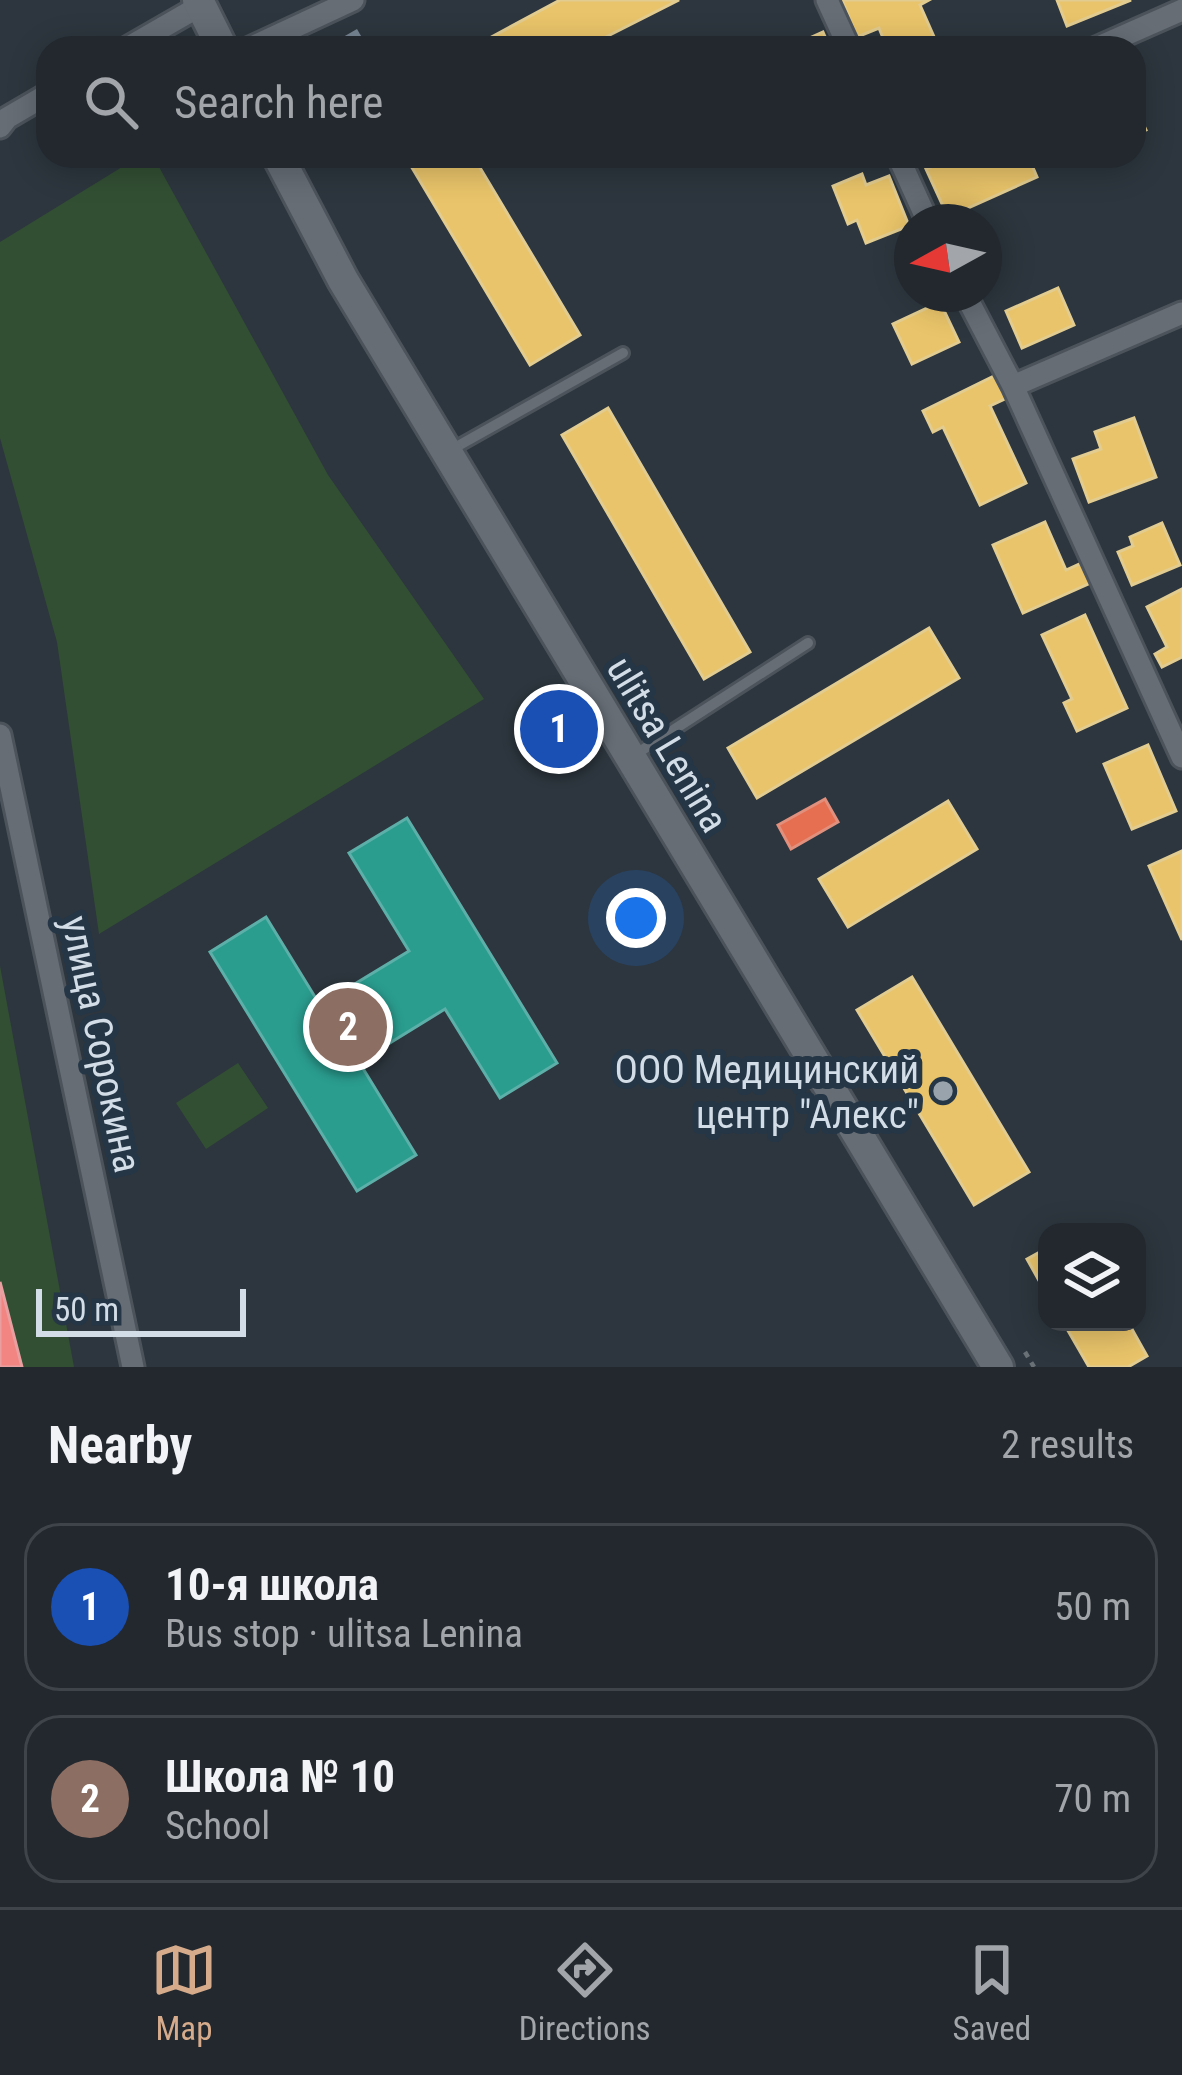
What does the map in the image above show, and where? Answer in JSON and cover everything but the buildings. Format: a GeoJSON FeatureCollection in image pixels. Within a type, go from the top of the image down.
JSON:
{"type":"FeatureCollection","features":[{"type":"Feature","properties":{"kind":"main road"},"geometry":{"type":"LineString","coordinates":[[199,3],[216,36]]}},
{"type":"Feature","properties":{"kind":"main road","name":"ulitsa Lenina"},"geometry":{"type":"LineString","coordinates":[[284,168],[343,280],[998,1367]]}},
{"type":"Feature","properties":{"kind":"street"},"geometry":{"type":"LineString","coordinates":[[276,36],[353,0]]}},
{"type":"Feature","properties":{"kind":"street"},"geometry":{"type":"LineString","coordinates":[[827,0],[844,36]]}},
{"type":"Feature","properties":{"kind":"street"},"geometry":{"type":"LineString","coordinates":[[146,36],[199,3]]}},
{"type":"Feature","properties":{"kind":"street"},"geometry":{"type":"LineString","coordinates":[[1123,36],[1182,10]]}},
{"type":"Feature","properties":{"kind":"street"},"geometry":{"type":"LineString","coordinates":[[0,127],[36,101]]}},
{"type":"Feature","properties":{"kind":"street"},"geometry":{"type":"LineString","coordinates":[[903,168],[920,204]]}},
{"type":"Feature","properties":{"kind":"street"},"geometry":{"type":"LineString","coordinates":[[974,312],[1013,386],[1182,757]]}},
{"type":"Feature","properties":{"kind":"street"},"geometry":{"type":"LineString","coordinates":[[1013,386],[1182,313]]}},
{"type":"Feature","properties":{"kind":"street","name":"улица Сорокина"},"geometry":{"type":"LineString","coordinates":[[0,735],[133,1367]]}},
{"type":"Feature","properties":{"kind":"lane"},"geometry":{"type":"LineString","coordinates":[[446,452],[623,353]]}},
{"type":"Feature","properties":{"kind":"lane"},"geometry":{"type":"LineString","coordinates":[[630,758],[808,643]]}},
{"type":"Feature","properties":{"kind":"green space"},"geometry":{"type":"Polygon","coordinates":[[[120,168],[160,168],[328,475],[484,699],[99,934],[57,642],[0,438],[0,242],[120,168]]]}},
{"type":"Feature","properties":{"kind":"green space"},"geometry":{"type":"Polygon","coordinates":[[[0,966],[74,1367],[0,1367],[0,966]]]}},
{"type":"Feature","properties":{"kind":"green space"},"geometry":{"type":"Polygon","coordinates":[[[238,1063],[268,1108],[206,1149],[176,1103],[238,1063]]]}},
{"type":"Feature","properties":{"kind":"place","name":"10-я школа"},"geometry":{"type":"Point","coordinates":[559,729]}},
{"type":"Feature","properties":{"kind":"place","name":"Школа № 10"},"geometry":{"type":"Point","coordinates":[348,1027]}},
{"type":"Feature","properties":{"kind":"place","name":"ООО Медицинский центр \"Алекс\""},"geometry":{"type":"Point","coordinates":[943,1091]}}]}
